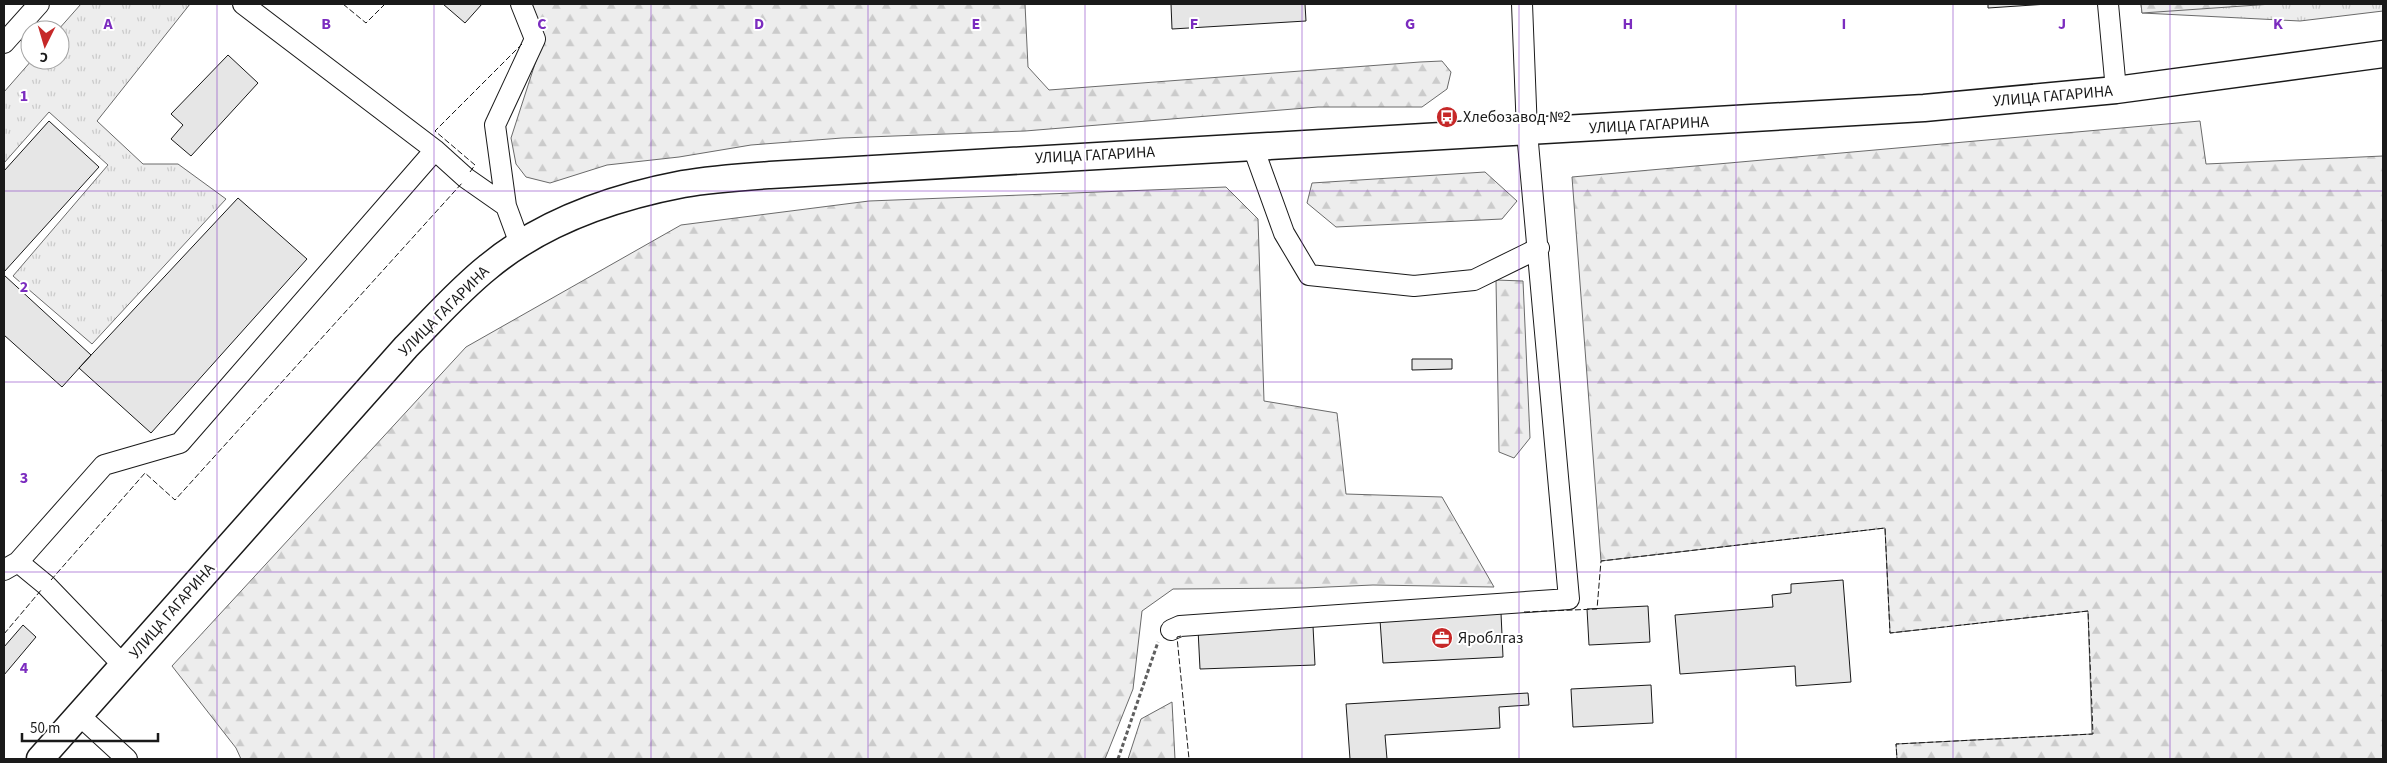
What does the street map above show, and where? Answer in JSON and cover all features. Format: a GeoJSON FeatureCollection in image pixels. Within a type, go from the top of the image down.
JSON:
{"type":"FeatureCollection","features":[{"type":"Feature","properties":{"kind":"main road","name":"УЛИЦА ГАГАРИНА"},"geometry":{"type":"LineString","coordinates":[[40,759],[406,347],[459,292],[489,266],[520,244],[604,205],[684,184],[770,175],[1924,108],[2116,90],[2383,54]]}},
{"type":"Feature","properties":{"kind":"street"},"geometry":{"type":"LineString","coordinates":[[4,43],[39,4]]}},
{"type":"Feature","properties":{"kind":"street"},"geometry":{"type":"LineString","coordinates":[[243,4],[435,150],[466,178],[506,206]]}},
{"type":"Feature","properties":{"kind":"street"},"geometry":{"type":"LineString","coordinates":[[520,244],[506,206],[495,125],[535,39],[521,4]]}},
{"type":"Feature","properties":{"kind":"street"},"geometry":{"type":"LineString","coordinates":[[1166,632],[1180,626],[1569,599],[1539,248],[1527,132],[1522,4]]}},
{"type":"Feature","properties":{"kind":"street"},"geometry":{"type":"LineString","coordinates":[[2108,4],[2116,90]]}},
{"type":"Feature","properties":{"kind":"street"},"geometry":{"type":"LineString","coordinates":[[1253,147],[1284,234],[1309,275],[1414,286],[1474,280],[1539,248]]}},
{"type":"Feature","properties":{"kind":"street"},"geometry":{"type":"LineString","coordinates":[[124,666],[46,585],[11,566],[104,465],[180,443],[435,150]]}},
{"type":"Feature","properties":{"kind":"street"},"geometry":{"type":"LineString","coordinates":[[79,716],[127,759]]}},
{"type":"Feature","properties":{"kind":"path"},"geometry":{"type":"LineString","coordinates":[[1118,759],[1166,632]]}},
{"type":"Feature","properties":{"kind":"green space"},"geometry":{"type":"Polygon","coordinates":[[[81,4],[190,4],[97,121],[143,164],[178,164],[226,199],[92,344],[13,276],[108,165],[49,112],[4,163],[4,92],[23,70],[70,70],[70,20],[67,20],[81,4]]]}},
{"type":"Feature","properties":{"kind":"green space"},"geometry":{"type":"Polygon","coordinates":[[[531,4],[1025,4],[1028,67],[1049,90],[1442,61],[1451,72],[1447,89],[1422,107],[1318,107],[1025,131],[842,138],[751,145],[679,157],[607,165],[550,183],[526,177],[516,164],[511,138],[543,39],[531,4]]]}},
{"type":"Feature","properties":{"kind":"green space"},"geometry":{"type":"Polygon","coordinates":[[[2141,4],[2383,4],[2383,11],[2300,21],[2142,13],[2141,4]]]}},
{"type":"Feature","properties":{"kind":"green space"},"geometry":{"type":"Polygon","coordinates":[[[2141,4],[2272,4],[2142,13],[2141,4]]]}},
{"type":"Feature","properties":{"kind":"green space"},"geometry":{"type":"Polygon","coordinates":[[[2200,121],[2206,164],[2383,156],[2383,759],[1897,759],[1896,744],[2092,734],[2088,611],[1890,633],[1885,528],[1601,561],[1572,177],[2200,121]]]}},
{"type":"Feature","properties":{"kind":"green space"},"geometry":{"type":"Polygon","coordinates":[[[1485,172],[1517,201],[1502,219],[1336,227],[1307,203],[1312,183],[1485,172]]]}},
{"type":"Feature","properties":{"kind":"green space"},"geometry":{"type":"Polygon","coordinates":[[[1226,187],[1258,219],[1264,401],[1337,413],[1346,494],[1442,497],[1494,587],[1373,585],[1305,588],[1173,589],[1142,611],[1133,689],[1105,759],[241,759],[236,748],[172,666],[466,347],[681,225],[869,201],[1226,187]]]}},
{"type":"Feature","properties":{"kind":"green space"},"geometry":{"type":"Polygon","coordinates":[[[1496,280],[1523,281],[1530,438],[1514,458],[1499,452],[1496,280]]]}},
{"type":"Feature","properties":{"kind":"green space"},"geometry":{"type":"Polygon","coordinates":[[[1172,702],[1175,759],[1128,759],[1141,719],[1172,702]]]}},
{"type":"Feature","properties":{"kind":"building"},"geometry":{"type":"Polygon","coordinates":[[[443,4],[482,4],[465,23],[443,4]]]}},
{"type":"Feature","properties":{"kind":"building"},"geometry":{"type":"Polygon","coordinates":[[[1171,4],[1305,4],[1306,21],[1172,29],[1171,4]]]}},
{"type":"Feature","properties":{"kind":"building"},"geometry":{"type":"Polygon","coordinates":[[[1988,4],[2048,4],[1988,8],[1988,4]]]}},
{"type":"Feature","properties":{"kind":"building"},"geometry":{"type":"Polygon","coordinates":[[[228,55],[258,83],[191,156],[171,139],[183,125],[171,114],[228,55]]]}},
{"type":"Feature","properties":{"kind":"building"},"geometry":{"type":"Polygon","coordinates":[[[49,121],[99,167],[4,272],[4,171],[49,121]]]}},
{"type":"Feature","properties":{"kind":"building"},"geometry":{"type":"Polygon","coordinates":[[[238,198],[307,259],[151,433],[79,368],[238,198]]]}},
{"type":"Feature","properties":{"kind":"building"},"geometry":{"type":"Polygon","coordinates":[[[4,275],[91,355],[62,387],[4,335],[4,275]]]}},
{"type":"Feature","properties":{"kind":"building"},"geometry":{"type":"Polygon","coordinates":[[[1412,359],[1452,359],[1452,369],[1412,370],[1412,359]]]}},
{"type":"Feature","properties":{"kind":"building"},"geometry":{"type":"Polygon","coordinates":[[[1843,580],[1851,682],[1796,686],[1795,666],[1680,674],[1675,615],[1773,607],[1772,595],[1791,593],[1791,584],[1843,580]]]}},
{"type":"Feature","properties":{"kind":"building"},"geometry":{"type":"Polygon","coordinates":[[[1648,606],[1650,642],[1589,645],[1587,609],[1648,606]]]}},
{"type":"Feature","properties":{"kind":"building","name":"Яроблгаз"},"geometry":{"type":"Polygon","coordinates":[[[1501,613],[1503,657],[1383,663],[1380,620],[1501,613]]]}},
{"type":"Feature","properties":{"kind":"building"},"geometry":{"type":"Polygon","coordinates":[[[23,625],[36,637],[4,675],[4,647],[23,625]]]}},
{"type":"Feature","properties":{"kind":"building"},"geometry":{"type":"Polygon","coordinates":[[[1313,626],[1315,665],[1200,669],[1198,629],[1313,626]]]}},
{"type":"Feature","properties":{"kind":"building"},"geometry":{"type":"Polygon","coordinates":[[[1651,685],[1653,723],[1573,727],[1571,689],[1651,685]]]}},
{"type":"Feature","properties":{"kind":"building"},"geometry":{"type":"Polygon","coordinates":[[[1528,693],[1529,705],[1499,707],[1500,728],[1385,735],[1387,759],[1350,759],[1346,704],[1528,693]]]}},
{"type":"Feature","properties":{"kind":"fence"},"geometry":{"type":"LineString","coordinates":[[343,4],[366,23],[385,4]]}},
{"type":"Feature","properties":{"kind":"fence"},"geometry":{"type":"LineString","coordinates":[[470,172],[475,165],[435,131],[522,44]]}},
{"type":"Feature","properties":{"kind":"fence"},"geometry":{"type":"LineString","coordinates":[[51,580],[145,473],[175,500],[463,182]]}},
{"type":"Feature","properties":{"kind":"fence"},"geometry":{"type":"LineString","coordinates":[[1524,612],[1597,609],[1601,561],[1885,528],[1890,633],[2088,611],[2093,734],[1896,744],[1897,759]]}},
{"type":"Feature","properties":{"kind":"fence"},"geometry":{"type":"LineString","coordinates":[[4,634],[42,589]]}},
{"type":"Feature","properties":{"kind":"fence"},"geometry":{"type":"LineString","coordinates":[[1181,636],[1177,637],[1189,759]]}},
{"type":"Feature","properties":{"kind":"place","name":"Хлебозавод №2"},"geometry":{"type":"Point","coordinates":[1447,117]}},
{"type":"Feature","properties":{"kind":"place","name":"Яроблгаз"},"geometry":{"type":"Point","coordinates":[1442,638]}}]}
